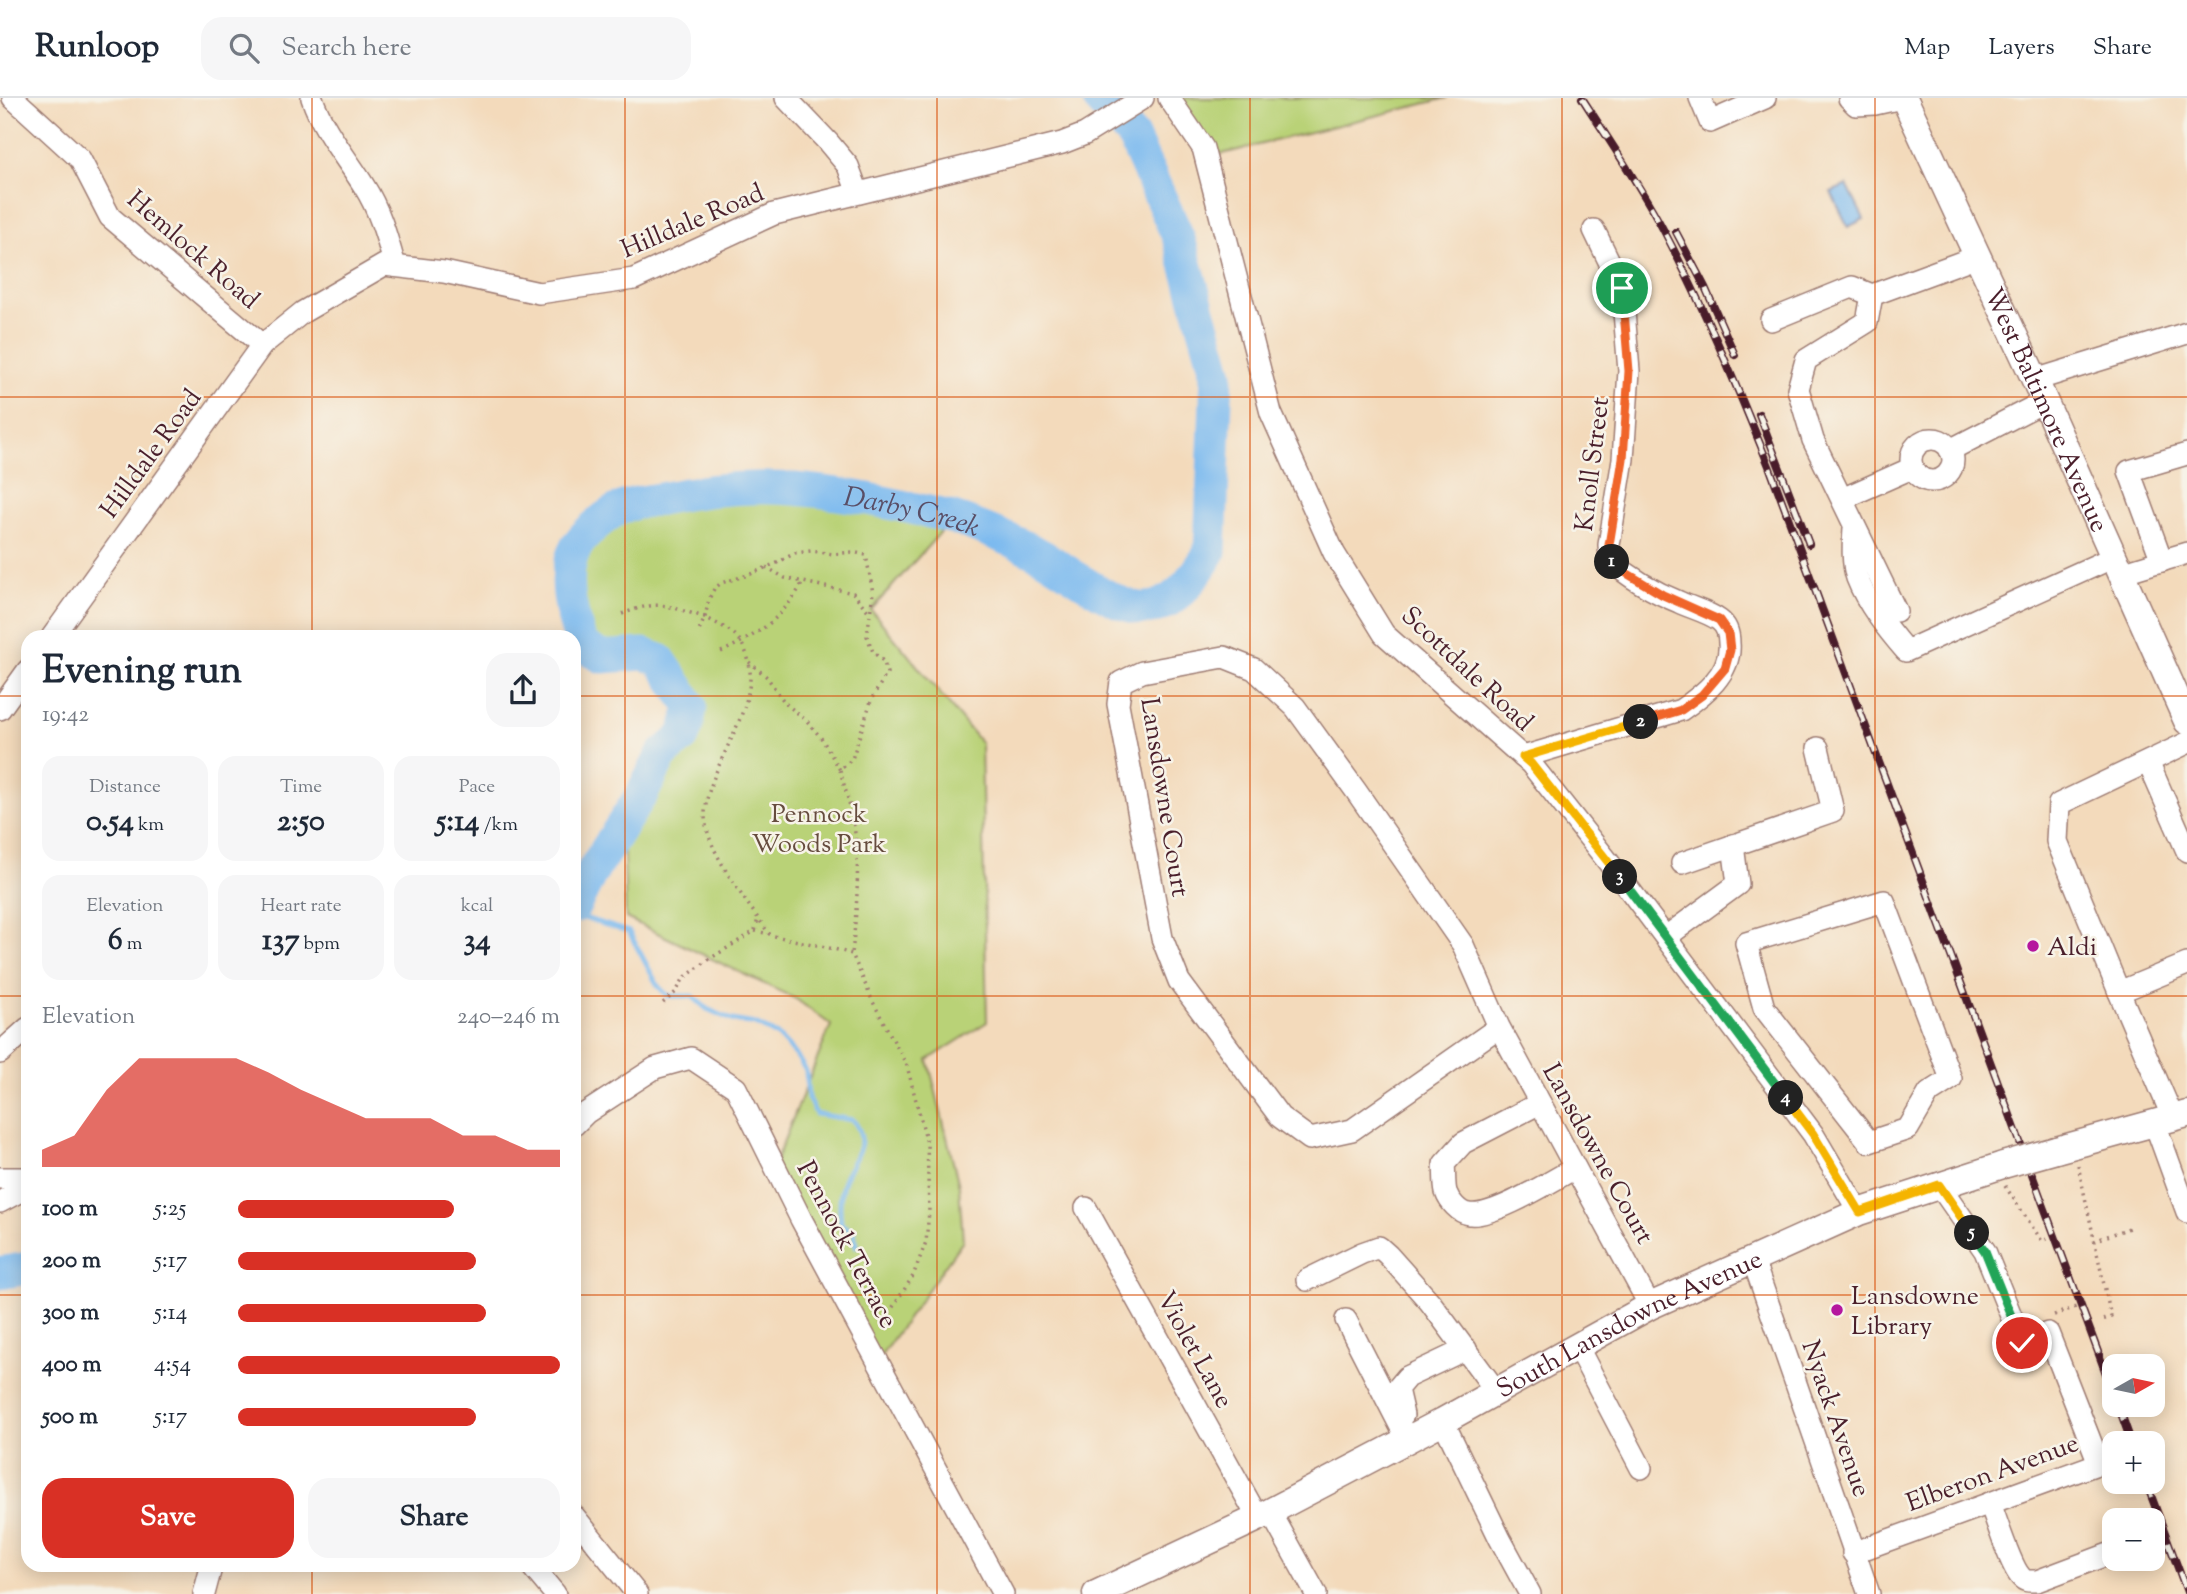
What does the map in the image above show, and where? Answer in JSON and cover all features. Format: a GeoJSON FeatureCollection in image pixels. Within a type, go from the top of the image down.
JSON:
{"type":"FeatureCollection","features":[{"type":"Feature","properties":{"kind":"main road","name":"West Baltimore Avenue"},"geometry":{"type":"LineString","coordinates":[[1903,98],[2040,391],[2187,721]]}},
{"type":"Feature","properties":{"kind":"main road","name":"South Lansdowne Avenue"},"geometry":{"type":"LineString","coordinates":[[1112,1591],[1410,1438],[1650,1306],[1860,1212],[2000,1166],[2172,1119]]}},
{"type":"Feature","properties":{"kind":"street","name":"Hemlock Road"},"geometry":{"type":"LineString","coordinates":[[13,98],[80,159],[110,217],[262,345]]}},
{"type":"Feature","properties":{"kind":"street"},"geometry":{"type":"LineString","coordinates":[[312,98],[317,113],[365,187],[381,218],[395,266]]}},
{"type":"Feature","properties":{"kind":"street"},"geometry":{"type":"LineString","coordinates":[[786,98],[848,166],[858,193]]}},
{"type":"Feature","properties":{"kind":"street","name":"Hilldale Road"},"geometry":{"type":"LineString","coordinates":[[57,630],[262,345],[315,305],[384,265],[444,272],[539,293],[634,279],[774,214],[1062,143],[1085,134],[1143,98]]}},
{"type":"Feature","properties":{"kind":"street","name":"Scottdale Road"},"geometry":{"type":"LineString","coordinates":[[1169,98],[1203,148],[1271,413],[1334,553],[1384,634],[1523,757],[1549,786],[1813,1134],[1860,1212]]}},
{"type":"Feature","properties":{"kind":"street"},"geometry":{"type":"LineString","coordinates":[[1700,98],[1710,122],[1765,98]]}},
{"type":"Feature","properties":{"kind":"street"},"geometry":{"type":"LineString","coordinates":[[1849,98],[1856,105],[1903,98]]}},
{"type":"Feature","properties":{"kind":"street","name":"Knoll Street"},"geometry":{"type":"LineString","coordinates":[[1523,757],[1681,710],[1702,695],[1725,668],[1730,650],[1728,633],[1719,620],[1663,595],[1610,560],[1609,545],[1623,459],[1629,371],[1622,288],[1594,230]]}},
{"type":"Feature","properties":{"kind":"street"},"geometry":{"type":"LineString","coordinates":[[1771,320],[1852,287],[1872,295],[1978,256]]}},
{"type":"Feature","properties":{"kind":"street"},"geometry":{"type":"LineString","coordinates":[[1872,295],[1867,322],[1805,360],[1798,388],[1814,440],[1896,611]]}},
{"type":"Feature","properties":{"kind":"street"},"geometry":{"type":"LineString","coordinates":[[1950,450],[2040,391],[2187,333]]}},
{"type":"Feature","properties":{"kind":"street"},"geometry":{"type":"LineString","coordinates":[[1935,439],[1942,441],[1950,450],[1952,467],[1943,478],[1929,481],[1916,475],[1912,468],[1911,453],[1920,442],[1935,439]]}},
{"type":"Feature","properties":{"kind":"street"},"geometry":{"type":"LineString","coordinates":[[2162,561],[2129,471],[2187,454]]}},
{"type":"Feature","properties":{"kind":"street"},"geometry":{"type":"LineString","coordinates":[[1842,499],[1912,468]]}},
{"type":"Feature","properties":{"kind":"street"},"geometry":{"type":"LineString","coordinates":[[1854,524],[1853,551],[1857,577],[1875,610],[1906,651],[2118,565],[2162,561],[2187,553]]}},
{"type":"Feature","properties":{"kind":"street","name":"Lansdowne Court"},"geometry":{"type":"LineString","coordinates":[[1499,1027],[1352,1130],[1310,1139],[1280,1117],[1179,981],[1162,938],[1118,704],[1121,681],[1142,672],[1224,657],[1254,668],[1294,708],[1356,791],[1463,946],[1499,1027],[1650,1306]]}},
{"type":"Feature","properties":{"kind":"street"},"geometry":{"type":"LineString","coordinates":[[0,709],[21,680]]}},
{"type":"Feature","properties":{"kind":"street"},"geometry":{"type":"LineString","coordinates":[[2187,743],[2059,804],[2057,841],[2172,1119],[2187,1212]]}},
{"type":"Feature","properties":{"kind":"street"},"geometry":{"type":"LineString","coordinates":[[1682,863],[1833,811],[1818,748]]}},
{"type":"Feature","properties":{"kind":"street"},"geometry":{"type":"LineString","coordinates":[[2148,762],[2187,851]]}},
{"type":"Feature","properties":{"kind":"street"},"geometry":{"type":"LineString","coordinates":[[1666,937],[1738,884],[1733,845]]}},
{"type":"Feature","properties":{"kind":"street"},"geometry":{"type":"LineString","coordinates":[[1884,901],[1951,1079],[1929,1093],[1908,1129],[1869,1142],[1809,1068],[1764,1007],[1746,943],[1884,901]]}},
{"type":"Feature","properties":{"kind":"street"},"geometry":{"type":"LineString","coordinates":[[2119,992],[2187,964]]}},
{"type":"Feature","properties":{"kind":"street"},"geometry":{"type":"LineString","coordinates":[[0,1053],[21,1034]]}},
{"type":"Feature","properties":{"kind":"street","name":"Pennock Terrace"},"geometry":{"type":"LineString","coordinates":[[581,1118],[655,1068],[691,1058],[736,1088],[801,1219],[1003,1594]]}},
{"type":"Feature","properties":{"kind":"street"},"geometry":{"type":"LineString","coordinates":[[1779,1089],[1809,1068]]}},
{"type":"Feature","properties":{"kind":"street"},"geometry":{"type":"LineString","coordinates":[[1540,1103],[1463,1143],[1444,1164],[1446,1193],[1458,1209],[1469,1214],[1487,1212],[1576,1168]]}},
{"type":"Feature","properties":{"kind":"street"},"geometry":{"type":"LineString","coordinates":[[0,1178],[21,1178]]}},
{"type":"Feature","properties":{"kind":"street","name":"Elberon Avenue"},"geometry":{"type":"LineString","coordinates":[[1853,1553],[2105,1461],[2048,1333],[2022,1343],[1985,1251],[1939,1185]]}},
{"type":"Feature","properties":{"kind":"street"},"geometry":{"type":"LineString","coordinates":[[0,1202],[21,1191]]}},
{"type":"Feature","properties":{"kind":"street","name":"Violet Lane"},"geometry":{"type":"LineString","coordinates":[[1086,1208],[1264,1514],[1316,1594]]}},
{"type":"Feature","properties":{"kind":"street"},"geometry":{"type":"LineString","coordinates":[[1307,1280],[1379,1247],[1430,1302],[1496,1391]]}},
{"type":"Feature","properties":{"kind":"street","name":"Nyack Avenue"},"geometry":{"type":"LineString","coordinates":[[1753,1260],[1869,1594]]}},
{"type":"Feature","properties":{"kind":"street"},"geometry":{"type":"LineString","coordinates":[[1346,1320],[1410,1438]]}},
{"type":"Feature","properties":{"kind":"street"},"geometry":{"type":"LineString","coordinates":[[1577,1346],[1641,1468]]}},
{"type":"Feature","properties":{"kind":"street"},"geometry":{"type":"LineString","coordinates":[[1410,1438],[1400,1410],[1397,1389],[1407,1377],[1466,1349]]}},
{"type":"Feature","properties":{"kind":"street"},"geometry":{"type":"LineString","coordinates":[[1443,1420],[1500,1539],[1530,1594]]}},
{"type":"Feature","properties":{"kind":"street"},"geometry":{"type":"LineString","coordinates":[[1990,1503],[2019,1576],[2025,1580],[2037,1581],[2102,1557]]}},
{"type":"Feature","properties":{"kind":"street"},"geometry":{"type":"LineString","coordinates":[[581,1525],[637,1594]]}},
{"type":"Feature","properties":{"kind":"street"},"geometry":{"type":"LineString","coordinates":[[204,1594],[210,1572]]}},
{"type":"Feature","properties":{"kind":"street"},"geometry":{"type":"LineString","coordinates":[[537,1572],[555,1594]]}},
{"type":"Feature","properties":{"kind":"path"},"geometry":{"type":"LineString","coordinates":[[699,631],[709,599],[721,583],[795,553],[853,552],[866,555],[873,593],[867,636],[873,652],[884,662],[887,673],[872,698],[852,759],[840,770]]}},
{"type":"Feature","properties":{"kind":"path"},"geometry":{"type":"LineString","coordinates":[[766,567],[785,578],[853,593],[869,612]]}},
{"type":"Feature","properties":{"kind":"path"},"geometry":{"type":"LineString","coordinates":[[721,652],[740,643],[780,616],[803,582]]}},
{"type":"Feature","properties":{"kind":"path"},"geometry":{"type":"LineString","coordinates":[[622,614],[650,604],[667,605],[705,617],[736,636],[749,662],[767,677],[785,703],[807,721],[822,739],[840,770],[851,809],[857,860],[852,954],[873,1002],[907,1066],[927,1143],[929,1212],[926,1242],[913,1276],[869,1343]]}},
{"type":"Feature","properties":{"kind":"path"},"geometry":{"type":"LineString","coordinates":[[749,662],[748,692],[710,790],[705,814],[712,846],[770,934]]}},
{"type":"Feature","properties":{"kind":"path"},"geometry":{"type":"LineString","coordinates":[[755,931],[758,918]]}},
{"type":"Feature","properties":{"kind":"path"},"geometry":{"type":"LineString","coordinates":[[663,1003],[676,992],[684,978],[755,931],[852,954]]}},
{"type":"Feature","properties":{"kind":"path"},"geometry":{"type":"LineString","coordinates":[[2065,1148],[2094,1241],[2111,1317],[2102,1320]]}},
{"type":"Feature","properties":{"kind":"path"},"geometry":{"type":"LineString","coordinates":[[2000,1166],[2008,1192],[2042,1241],[2050,1238]]}},
{"type":"Feature","properties":{"kind":"path"},"geometry":{"type":"LineString","coordinates":[[2094,1241],[2132,1227]]}},
{"type":"Feature","properties":{"kind":"green space"},"geometry":{"type":"Polygon","coordinates":[[[1169,98],[1447,98],[1206,158],[1169,98]]]}},
{"type":"Feature","properties":{"kind":"green space","name":"Pennock Woods Park"},"geometry":{"type":"Polygon","coordinates":[[[736,487],[780,487],[849,494],[953,518],[871,610],[981,743],[987,1022],[928,1060],[959,1186],[963,1240],[878,1360],[774,1165],[831,1025],[796,999],[626,918],[623,822],[643,792],[662,755],[683,736],[691,706],[659,660],[643,654],[602,657],[582,645],[581,630],[577,630],[572,615],[568,577],[576,547],[594,526],[623,507],[672,496],[736,487]]]}},
{"type":"Feature","properties":{"kind":"water"},"geometry":{"type":"Polygon","coordinates":[[[1847,185],[1864,219],[1848,227],[1831,192],[1847,185]]]}},
{"type":"Feature","properties":{"kind":"waterway","name":"Darby Creek"},"geometry":{"type":"LineString","coordinates":[[577,630],[569,596],[569,571],[576,547],[591,530],[604,518],[628,505],[722,489],[811,490],[870,499],[947,516],[1037,553],[1115,600],[1139,608],[1162,604],[1181,591],[1210,552],[1217,374],[1179,239],[1133,137],[1098,98]]}},
{"type":"Feature","properties":{"kind":"waterway","name":"Darby Creek"},"geometry":{"type":"LineString","coordinates":[[581,642],[602,657],[643,654],[660,660],[691,706],[683,737],[662,755],[643,792],[581,893]]}},
{"type":"Feature","properties":{"kind":"waterway"},"geometry":{"type":"LineString","coordinates":[[581,917],[629,932],[658,986],[668,996],[692,996],[707,1009],[732,1020],[755,1024],[777,1035],[796,1055],[806,1071],[808,1098],[816,1114],[853,1120],[861,1136],[861,1144],[844,1180],[840,1207],[841,1224],[854,1232],[856,1246]]}},
{"type":"Feature","properties":{"kind":"waterway","name":"Darby Creek"},"geometry":{"type":"LineString","coordinates":[[0,1273],[21,1269]]}},
{"type":"Feature","properties":{"kind":"railway"},"geometry":{"type":"LineString","coordinates":[[1582,98],[1664,231],[1706,318],[1757,436],[2102,1363]]}},
{"type":"Feature","properties":{"kind":"railway"},"geometry":{"type":"LineString","coordinates":[[1676,232],[1705,287],[1735,355]]}},
{"type":"Feature","properties":{"kind":"railway"},"geometry":{"type":"LineString","coordinates":[[1759,414],[1809,544]]}},
{"type":"Feature","properties":{"kind":"railway"},"geometry":{"type":"LineString","coordinates":[[2123,1418],[2127,1431]]}},
{"type":"Feature","properties":{"kind":"railway"},"geometry":{"type":"LineString","coordinates":[[2150,1494],[2187,1592]]}},
{"type":"Feature","properties":{"kind":"place","name":"Aldi"},"geometry":{"type":"Point","coordinates":[2033,946]}},
{"type":"Feature","properties":{"kind":"place","name":"Lansdowne Library"},"geometry":{"type":"Point","coordinates":[1837,1310]}},
{"type":"Feature","properties":{"kind":"route"},"geometry":{"type":"LineString","coordinates":[[1622,288],[1629,371],[1623,459],[1609,545],[1610,560],[1663,595],[1719,620],[1728,633],[1730,650],[1725,668],[1702,695],[1681,710],[1523,757],[1617,873],[1813,1134],[1860,1212],[1939,1185],[1985,1251],[2022,1343]]}}]}
